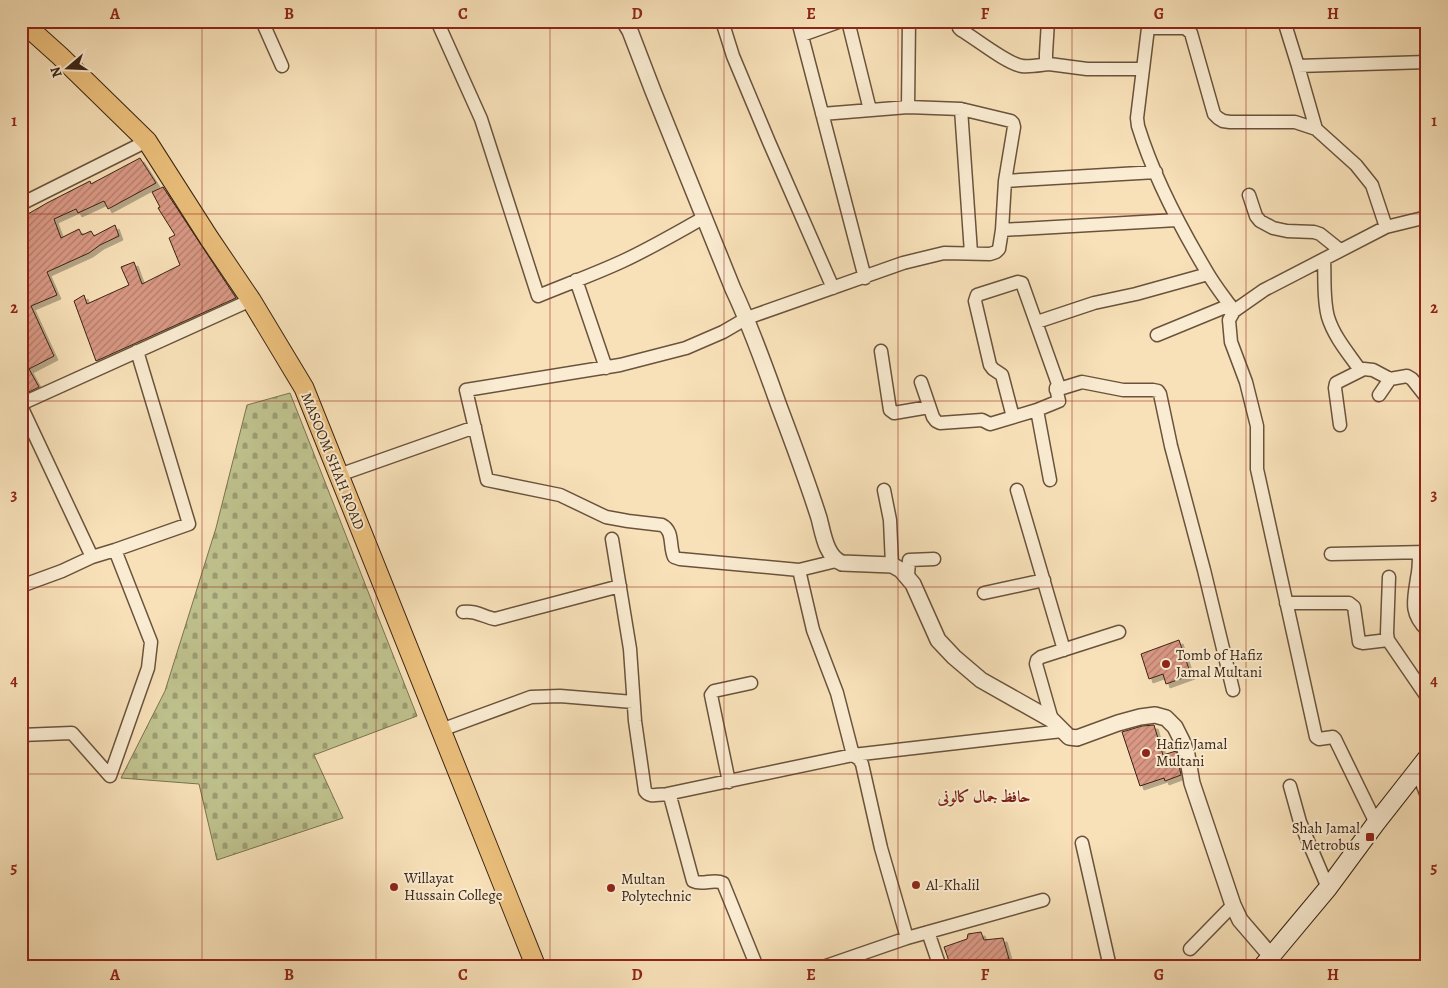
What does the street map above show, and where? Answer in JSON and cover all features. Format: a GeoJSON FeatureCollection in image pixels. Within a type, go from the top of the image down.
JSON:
{"type":"FeatureCollection","features":[{"type":"Feature","properties":{"kind":"main road","name":"MASOOM SHAH ROAD"},"geometry":{"type":"LineString","coordinates":[[22,21],[147,141],[251,300],[304,388],[536,967]]}},
{"type":"Feature","properties":{"kind":"main road"},"geometry":{"type":"LineString","coordinates":[[1266,961],[1328,888],[1422,764]]}},
{"type":"Feature","properties":{"kind":"street"},"geometry":{"type":"LineString","coordinates":[[262,21],[282,66]]}},
{"type":"Feature","properties":{"kind":"street"},"geometry":{"type":"LineString","coordinates":[[437,21],[481,119],[538,296],[626,260],[705,217]]}},
{"type":"Feature","properties":{"kind":"street"},"geometry":{"type":"LineString","coordinates":[[624,21],[630,31],[733,289],[747,318],[812,495],[827,547],[836,561]]}},
{"type":"Feature","properties":{"kind":"street"},"geometry":{"type":"LineString","coordinates":[[722,21],[737,64],[832,288]]}},
{"type":"Feature","properties":{"kind":"street"},"geometry":{"type":"LineString","coordinates":[[798,21],[865,278]]}},
{"type":"Feature","properties":{"kind":"street"},"geometry":{"type":"LineString","coordinates":[[802,35],[842,21]]}},
{"type":"Feature","properties":{"kind":"street"},"geometry":{"type":"LineString","coordinates":[[848,21],[870,110]]}},
{"type":"Feature","properties":{"kind":"street"},"geometry":{"type":"LineString","coordinates":[[908,107],[909,21]]}},
{"type":"Feature","properties":{"kind":"street"},"geometry":{"type":"LineString","coordinates":[[960,21],[959,28],[961,30],[1009,61],[1021,66],[1049,64],[1087,69],[1143,69]]}},
{"type":"Feature","properties":{"kind":"street"},"geometry":{"type":"LineString","coordinates":[[1048,21],[1046,60],[1049,64]]}},
{"type":"Feature","properties":{"kind":"street"},"geometry":{"type":"LineString","coordinates":[[1284,21],[1316,129]]}},
{"type":"Feature","properties":{"kind":"street"},"geometry":{"type":"LineString","coordinates":[[1422,21],[1427,22]]}},
{"type":"Feature","properties":{"kind":"street"},"geometry":{"type":"LineString","coordinates":[[1232,308],[1208,274],[1177,220],[1138,126],[1148,24],[1185,28],[1191,33],[1211,104],[1218,118],[1230,122],[1295,122],[1316,129],[1356,165],[1372,185],[1386,227]]}},
{"type":"Feature","properties":{"kind":"street"},"geometry":{"type":"LineString","coordinates":[[1298,66],[1427,62]]}},
{"type":"Feature","properties":{"kind":"street"},"geometry":{"type":"LineString","coordinates":[[822,114],[908,107],[961,109],[1013,123],[1014,127],[1005,181],[999,249],[990,254],[944,253],[903,263],[865,278],[747,318],[723,332],[686,348],[606,368],[466,390],[488,480],[560,495],[606,516],[662,525],[667,528],[670,534],[671,550],[674,557],[680,559],[799,570],[836,561],[842,563],[892,565],[908,576],[938,640],[954,657],[981,680],[1057,726],[1069,737],[1077,738],[1140,717],[1155,715],[1166,718],[1175,726],[1187,755],[1192,783],[1233,906],[1266,961]]}},
{"type":"Feature","properties":{"kind":"street"},"geometry":{"type":"LineString","coordinates":[[961,109],[971,253]]}},
{"type":"Feature","properties":{"kind":"street"},"geometry":{"type":"LineString","coordinates":[[21,204],[147,141]]}},
{"type":"Feature","properties":{"kind":"street"},"geometry":{"type":"LineString","coordinates":[[1005,181],[1156,172]]}},
{"type":"Feature","properties":{"kind":"street"},"geometry":{"type":"LineString","coordinates":[[1249,195],[1256,216],[1260,221],[1273,228],[1320,234],[1340,250]]}},
{"type":"Feature","properties":{"kind":"street"},"geometry":{"type":"LineString","coordinates":[[1157,334],[1232,308],[1386,227],[1426,219]]}},
{"type":"Feature","properties":{"kind":"street"},"geometry":{"type":"LineString","coordinates":[[1002,230],[1177,220]]}},
{"type":"Feature","properties":{"kind":"street"},"geometry":{"type":"LineString","coordinates":[[1324,259],[1328,317],[1334,332],[1360,370]]}},
{"type":"Feature","properties":{"kind":"street"},"geometry":{"type":"LineString","coordinates":[[1037,322],[1094,303],[1136,294],[1208,274]]}},
{"type":"Feature","properties":{"kind":"street"},"geometry":{"type":"LineString","coordinates":[[576,280],[606,368]]}},
{"type":"Feature","properties":{"kind":"street"},"geometry":{"type":"LineString","coordinates":[[921,382],[933,417],[940,423],[982,420],[990,424],[1037,410],[1059,401],[1056,390],[1058,384],[1022,283],[1018,282],[985,292],[977,295],[975,298],[990,365],[1002,374],[1013,417]]}},
{"type":"Feature","properties":{"kind":"street"},"geometry":{"type":"LineString","coordinates":[[92,557],[21,405],[251,300]]}},
{"type":"Feature","properties":{"kind":"street"},"geometry":{"type":"LineString","coordinates":[[1232,308],[1228,320],[1230,342],[1246,382],[1257,426],[1258,469],[1316,737],[1319,739],[1335,738],[1376,823]]}},
{"type":"Feature","properties":{"kind":"street"},"geometry":{"type":"LineString","coordinates":[[21,586],[62,571],[92,557],[189,524],[137,351]]}},
{"type":"Feature","properties":{"kind":"street"},"geometry":{"type":"LineString","coordinates":[[881,351],[892,412],[929,407]]}},
{"type":"Feature","properties":{"kind":"street"},"geometry":{"type":"LineString","coordinates":[[1340,425],[1335,384],[1360,370],[1374,370],[1390,379],[1407,376],[1412,379],[1427,398]]}},
{"type":"Feature","properties":{"kind":"street"},"geometry":{"type":"LineString","coordinates":[[1379,395],[1390,379]]}},
{"type":"Feature","properties":{"kind":"street"},"geometry":{"type":"LineString","coordinates":[[1056,390],[1082,382],[1123,390],[1153,390],[1158,391],[1160,394],[1233,690]]}},
{"type":"Feature","properties":{"kind":"street"},"geometry":{"type":"LineString","coordinates":[[1037,410],[1050,480]]}},
{"type":"Feature","properties":{"kind":"street"},"geometry":{"type":"LineString","coordinates":[[339,476],[475,427]]}},
{"type":"Feature","properties":{"kind":"street"},"geometry":{"type":"LineString","coordinates":[[884,490],[890,520],[892,565]]}},
{"type":"Feature","properties":{"kind":"street"},"geometry":{"type":"LineString","coordinates":[[1017,490],[1064,650]]}},
{"type":"Feature","properties":{"kind":"street"},"geometry":{"type":"LineString","coordinates":[[612,539],[630,649],[633,702],[645,792],[650,795],[667,794],[853,756],[1057,726]]}},
{"type":"Feature","properties":{"kind":"street"},"geometry":{"type":"LineString","coordinates":[[21,735],[72,733],[110,776],[148,668],[151,642],[114,550]]}},
{"type":"Feature","properties":{"kind":"street"},"geometry":{"type":"LineString","coordinates":[[1331,554],[1423,553],[1413,601],[1417,618],[1427,630]]}},
{"type":"Feature","properties":{"kind":"street"},"geometry":{"type":"LineString","coordinates":[[908,576],[909,560],[934,559]]}},
{"type":"Feature","properties":{"kind":"street"},"geometry":{"type":"LineString","coordinates":[[799,570],[813,630],[837,694],[853,756],[859,759],[862,764],[881,848],[907,938]]}},
{"type":"Feature","properties":{"kind":"street"},"geometry":{"type":"LineString","coordinates":[[1389,577],[1386,633],[1388,640],[1427,697]]}},
{"type":"Feature","properties":{"kind":"street"},"geometry":{"type":"LineString","coordinates":[[984,593],[1044,580]]}},
{"type":"Feature","properties":{"kind":"street"},"geometry":{"type":"LineString","coordinates":[[463,612],[475,612],[495,619],[620,586]]}},
{"type":"Feature","properties":{"kind":"street"},"geometry":{"type":"LineString","coordinates":[[1286,603],[1352,604],[1359,642],[1388,640]]}},
{"type":"Feature","properties":{"kind":"street"},"geometry":{"type":"LineString","coordinates":[[1057,726],[1036,664],[1037,660],[1041,657],[1120,632]]}},
{"type":"Feature","properties":{"kind":"street"},"geometry":{"type":"LineString","coordinates":[[729,782],[712,692],[751,683]]}},
{"type":"Feature","properties":{"kind":"street"},"geometry":{"type":"LineString","coordinates":[[441,730],[531,697],[560,696],[633,702]]}},
{"type":"Feature","properties":{"kind":"street"},"geometry":{"type":"LineString","coordinates":[[1422,764],[1427,796]]}},
{"type":"Feature","properties":{"kind":"street"},"geometry":{"type":"LineString","coordinates":[[1290,786],[1300,822],[1328,888]]}},
{"type":"Feature","properties":{"kind":"street"},"geometry":{"type":"LineString","coordinates":[[667,794],[671,800],[693,882],[700,884],[717,881],[723,883],[756,967]]}},
{"type":"Feature","properties":{"kind":"street"},"geometry":{"type":"LineString","coordinates":[[1082,843],[1110,967]]}},
{"type":"Feature","properties":{"kind":"street"},"geometry":{"type":"LineString","coordinates":[[823,967],[907,938],[1043,900]]}},
{"type":"Feature","properties":{"kind":"street"},"geometry":{"type":"LineString","coordinates":[[1190,949],[1233,906]]}},
{"type":"Feature","properties":{"kind":"street"},"geometry":{"type":"LineString","coordinates":[[928,932],[940,967]]}},
{"type":"Feature","properties":{"kind":"green space"},"geometry":{"type":"Polygon","coordinates":[[[290,393],[417,716],[314,755],[343,818],[217,860],[199,784],[121,778],[165,691],[216,528],[247,405],[290,393]]]}},
{"type":"Feature","properties":{"kind":"building"},"geometry":{"type":"Polygon","coordinates":[[[140,158],[156,183],[108,209],[104,201],[78,213],[76,209],[54,219],[61,238],[79,229],[82,235],[91,231],[94,236],[115,225],[119,236],[100,245],[89,253],[47,272],[57,295],[31,306],[54,356],[29,369],[39,387],[29,392],[21,377],[21,218],[90,181],[91,184],[140,158]]]}},
{"type":"Feature","properties":{"kind":"building"},"geometry":{"type":"Polygon","coordinates":[[[163,187],[236,298],[96,361],[74,301],[84,295],[87,304],[129,285],[121,267],[134,262],[142,284],[180,265],[169,238],[175,235],[158,208],[160,207],[152,192],[163,187]]]}},
{"type":"Feature","properties":{"kind":"building","name":"Tomb of Hafiz Jamal Multani"},"geometry":{"type":"Polygon","coordinates":[[[1179,640],[1191,675],[1166,684],[1163,674],[1149,679],[1141,654],[1179,640]]]}},
{"type":"Feature","properties":{"kind":"building","name":"Hafiz Jamal Multani"},"geometry":{"type":"Polygon","coordinates":[[[1154,725],[1163,755],[1176,751],[1181,775],[1165,781],[1164,778],[1140,786],[1122,732],[1142,726],[1154,725]]]}},
{"type":"Feature","properties":{"kind":"building"},"geometry":{"type":"Polygon","coordinates":[[[981,932],[984,940],[1003,938],[1009,959],[995,962],[995,967],[961,967],[959,959],[950,964],[944,947],[967,939],[968,934],[981,932]]]}},
{"type":"Feature","properties":{"kind":"place","name":"Tomb of Hafiz Jamal Multani"},"geometry":{"type":"Point","coordinates":[1166,664]}},
{"type":"Feature","properties":{"kind":"place","name":"Hafiz Jamal Multani"},"geometry":{"type":"Point","coordinates":[1146,753]}},
{"type":"Feature","properties":{"kind":"place","name":"Shah Jamal Metrobus"},"geometry":{"type":"Point","coordinates":[1370,837]}},
{"type":"Feature","properties":{"kind":"place","name":"Al-Khalil"},"geometry":{"type":"Point","coordinates":[916,885]}},
{"type":"Feature","properties":{"kind":"place","name":"Willayat Hussain College"},"geometry":{"type":"Point","coordinates":[394,887]}},
{"type":"Feature","properties":{"kind":"place","name":"Multan Polytechnic"},"geometry":{"type":"Point","coordinates":[611,888]}},
{"type":"Feature","properties":{"kind":"district","name":"حافظ جمال کالونی"},"geometry":{"type":"Point","coordinates":[984,797]}}]}
